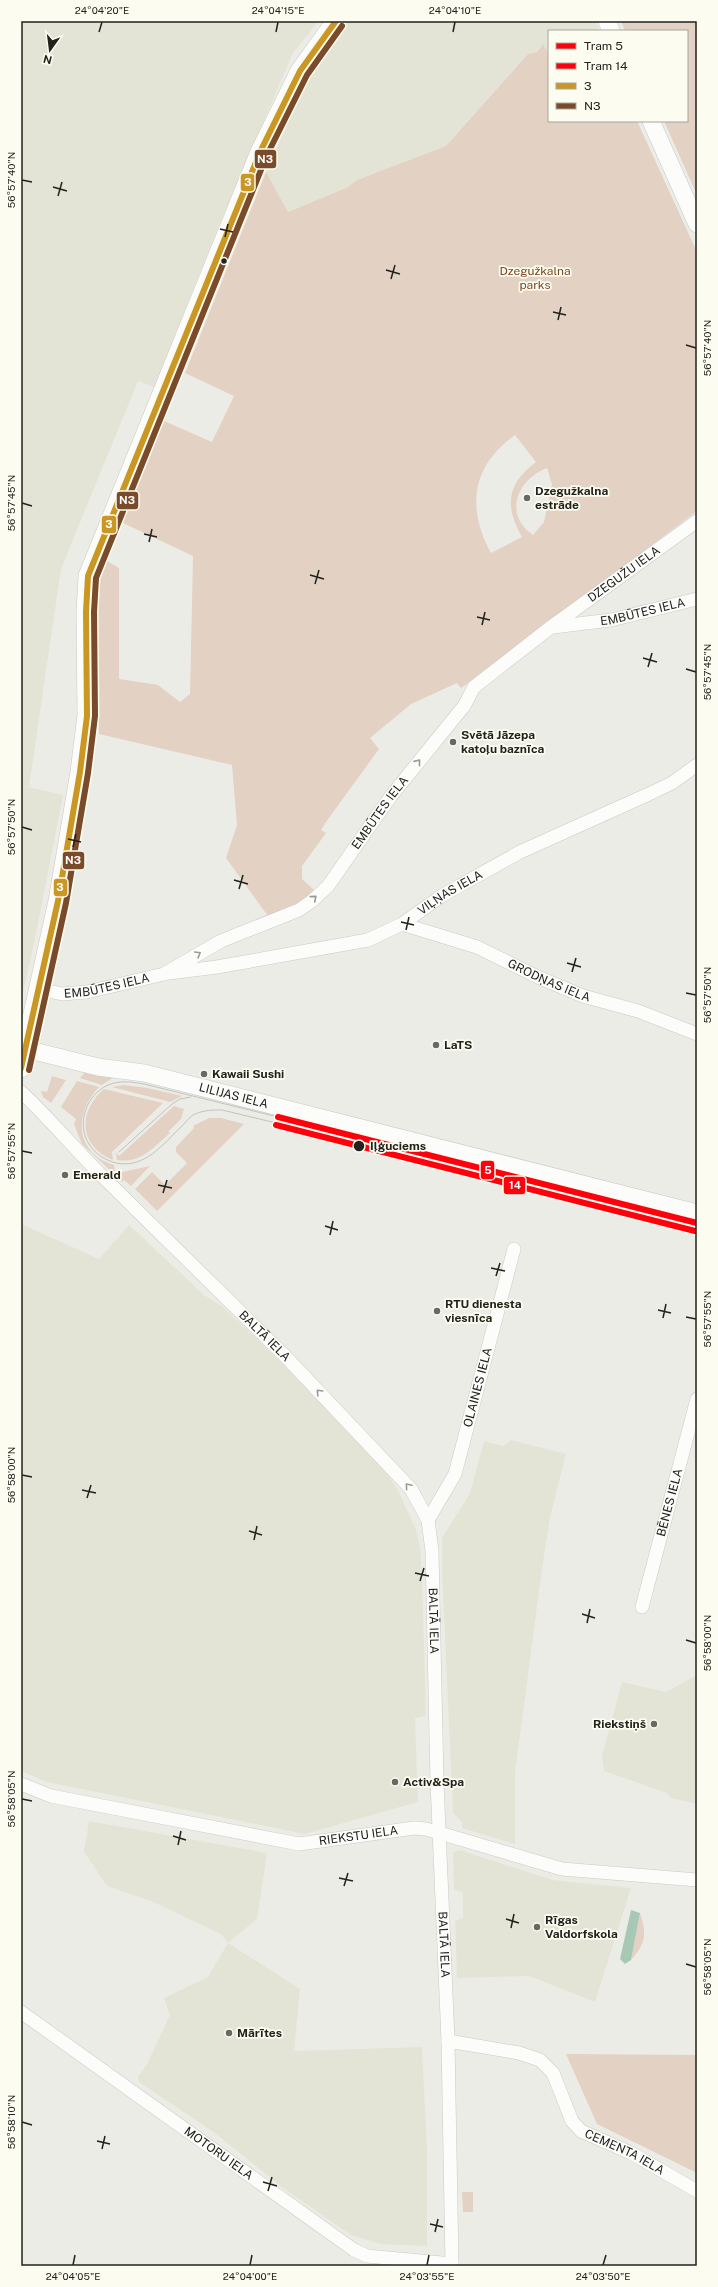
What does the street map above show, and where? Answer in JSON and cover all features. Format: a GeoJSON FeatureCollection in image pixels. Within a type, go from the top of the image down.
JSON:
{"type":"FeatureCollection","features":[{"type":"Feature","properties":{"kind":"main road"},"geometry":{"type":"LineString","coordinates":[[21,1068],[25,1038],[40,989],[58,901],[87,716],[86,612],[88,576],[260,152],[300,72],[336,21]]}},
{"type":"Feature","properties":{"kind":"street"},"geometry":{"type":"LineString","coordinates":[[651,122],[697,224]]}},
{"type":"Feature","properties":{"kind":"street","name":"DZEGUŽU IELA"},"geometry":{"type":"LineString","coordinates":[[551,627],[697,521]]}},
{"type":"Feature","properties":{"kind":"street","name":"EMBŪTES IELA"},"geometry":{"type":"LineString","coordinates":[[40,989],[62,994],[87,992],[164,974],[221,941],[299,910],[312,901],[328,886],[391,796],[470,698],[474,687],[551,627],[611,620],[697,599]]}},
{"type":"Feature","properties":{"kind":"street","name":"VIĻŅAS IELA"},"geometry":{"type":"LineString","coordinates":[[164,974],[332,948],[368,940],[402,924],[443,895],[520,852],[672,783],[697,766]]}},
{"type":"Feature","properties":{"kind":"street","name":"GRODŅAS IELA"},"geometry":{"type":"LineString","coordinates":[[402,924],[477,947],[540,978],[583,996],[638,1011],[697,1034]]}},
{"type":"Feature","properties":{"kind":"street","name":"LILIJAS IELA"},"geometry":{"type":"LineString","coordinates":[[25,1038],[98,1068],[144,1073],[697,1213]]}},
{"type":"Feature","properties":{"kind":"street","name":"BALTĀ IELA"},"geometry":{"type":"LineString","coordinates":[[21,1092],[60,1129],[75,1149],[285,1356],[380,1454],[411,1489],[428,1520],[432,1551],[434,1598],[439,1832],[448,2041],[452,2265]]}},
{"type":"Feature","properties":{"kind":"street","name":"OLAINES IELA"},"geometry":{"type":"LineString","coordinates":[[428,1520],[455,1474],[514,1249]]}},
{"type":"Feature","properties":{"kind":"street","name":"BĒNES IELA"},"geometry":{"type":"LineString","coordinates":[[642,1607],[697,1399]]}},
{"type":"Feature","properties":{"kind":"street","name":"RIEKSTU IELA"},"geometry":{"type":"LineString","coordinates":[[21,1784],[51,1796],[300,1844],[414,1828],[439,1832],[562,1869],[697,1880]]}},
{"type":"Feature","properties":{"kind":"street","name":"MOTORU IELA"},"geometry":{"type":"LineString","coordinates":[[21,2012],[354,2250],[367,2256],[452,2265]]}},
{"type":"Feature","properties":{"kind":"street","name":"CEMENTA IELA"},"geometry":{"type":"LineString","coordinates":[[448,2041],[519,2053],[540,2060],[553,2073],[572,2121],[581,2131],[631,2153],[697,2191]]}},
{"type":"Feature","properties":{"kind":"shaded area"},"geometry":{"type":"Polygon","coordinates":[[[21,21],[319,21],[293,53],[217,230],[154,387],[138,381],[61,569],[29,787],[63,795],[21,1002],[21,21]]]}},
{"type":"Feature","properties":{"kind":"shaded area"},"geometry":{"type":"Polygon","coordinates":[[[348,21],[595,21],[600,30],[548,30],[548,53],[543,44],[537,52],[528,54],[446,146],[357,180],[348,187],[288,212],[266,172],[304,84],[348,21]]]}},
{"type":"Feature","properties":{"kind":"shaded area"},"geometry":{"type":"Polygon","coordinates":[[[21,1224],[99,1259],[129,1225],[204,1295],[222,1306],[289,1370],[386,1472],[399,1492],[416,1530],[420,1546],[426,1716],[415,1718],[418,1802],[305,1834],[47,1782],[21,1771],[21,1224]]]}},
{"type":"Feature","properties":{"kind":"shaded area"},"geometry":{"type":"Polygon","coordinates":[[[511,1440],[566,1454],[550,1518],[515,1773],[515,1844],[462,1828],[462,1822],[453,1813],[442,1572],[442,1538],[470,1493],[484,1441],[503,1446],[511,1440]]]}},
{"type":"Feature","properties":{"kind":"shaded area","name":"Riekstiņš"},"geometry":{"type":"Polygon","coordinates":[[[697,1675],[697,1804],[671,1798],[667,1793],[604,1771],[602,1756],[622,1682],[666,1692],[697,1675]]]}},
{"type":"Feature","properties":{"kind":"shaded area"},"geometry":{"type":"Polygon","coordinates":[[[89,1821],[267,1853],[257,1919],[228,1943],[221,1934],[151,1901],[107,1886],[84,1852],[89,1821]]]}},
{"type":"Feature","properties":{"kind":"shaded area","name":"Rīgas Valdorfskola"},"geometry":{"type":"Polygon","coordinates":[[[460,1850],[553,1880],[631,1888],[595,2002],[529,1976],[457,1978],[455,1921],[463,1918],[463,1893],[454,1889],[453,1852],[460,1850]]]}},
{"type":"Feature","properties":{"kind":"shaded area"},"geometry":{"type":"Polygon","coordinates":[[[631,1910],[640,1913],[631,1960],[625,1964],[620,1959],[631,1910]]]}},
{"type":"Feature","properties":{"kind":"shaded area"},"geometry":{"type":"Polygon","coordinates":[[[228,1943],[300,1989],[294,2051],[422,2047],[427,2148],[427,2246],[380,2244],[351,2235],[283,2188],[215,2133],[139,2082],[138,2077],[147,2064],[170,2015],[164,1998],[208,1977],[228,1943]]]}},
{"type":"Feature","properties":{"kind":"green space"},"geometry":{"type":"Polygon","coordinates":[[[621,21],[697,21],[697,195],[664,122],[688,122],[688,30],[625,30],[621,21]]]}},
{"type":"Feature","properties":{"kind":"green space","name":"Dzegužkalna parks"},"geometry":{"type":"Polygon","coordinates":[[[543,44],[548,53],[548,122],[637,122],[697,252],[697,511],[461,688],[457,683],[411,704],[370,738],[379,749],[326,822],[321,830],[326,833],[302,866],[302,879],[315,891],[305,900],[268,916],[226,858],[237,825],[232,765],[99,734],[98,585],[107,561],[119,568],[119,679],[158,685],[180,702],[190,694],[193,556],[121,522],[164,421],[212,442],[234,396],[185,373],[266,172],[288,212],[348,187],[357,180],[446,146],[528,54],[537,52],[543,44]],[[515,435],[501,447],[490,460],[482,474],[476,504],[478,520],[483,536],[491,553],[522,537],[513,515],[511,496],[519,478],[536,462],[515,435]],[[547,468],[528,480],[521,489],[516,508],[518,518],[524,527],[533,535],[544,522],[552,484],[547,468]]]}},
{"type":"Feature","properties":{"kind":"green space"},"geometry":{"type":"Polygon","coordinates":[[[85,1072],[114,1077],[102,1085],[80,1078],[85,1072]]]}},
{"type":"Feature","properties":{"kind":"green space"},"geometry":{"type":"Polygon","coordinates":[[[52,1076],[66,1080],[51,1103],[43,1097],[41,1091],[47,1092],[52,1076]]]}},
{"type":"Feature","properties":{"kind":"green space"},"geometry":{"type":"Polygon","coordinates":[[[77,1081],[99,1087],[85,1109],[82,1120],[82,1132],[85,1142],[92,1152],[101,1159],[114,1165],[115,1171],[111,1171],[82,1144],[74,1124],[76,1119],[61,1107],[77,1081]]]}},
{"type":"Feature","properties":{"kind":"green space"},"geometry":{"type":"Polygon","coordinates":[[[124,1085],[147,1088],[182,1096],[170,1102],[112,1087],[124,1085]]]}},
{"type":"Feature","properties":{"kind":"green space"},"geometry":{"type":"Polygon","coordinates":[[[104,1089],[163,1103],[112,1152],[113,1160],[101,1154],[93,1146],[88,1137],[86,1128],[86,1117],[90,1107],[95,1098],[104,1089]]]}},
{"type":"Feature","properties":{"kind":"green space"},"geometry":{"type":"Polygon","coordinates":[[[174,1106],[184,1109],[181,1119],[168,1132],[170,1133],[146,1154],[133,1160],[117,1160],[116,1152],[119,1156],[174,1106]]]}},
{"type":"Feature","properties":{"kind":"green space"},"geometry":{"type":"Polygon","coordinates":[[[209,1118],[221,1118],[244,1124],[157,1211],[135,1189],[152,1172],[165,1185],[187,1163],[176,1152],[176,1147],[194,1128],[193,1126],[209,1118]]]}},
{"type":"Feature","properties":{"kind":"green space"},"geometry":{"type":"Polygon","coordinates":[[[150,1166],[131,1186],[124,1180],[122,1182],[113,1174],[150,1166]]]}},
{"type":"Feature","properties":{"kind":"green space"},"geometry":{"type":"Polygon","coordinates":[[[640,1913],[644,1927],[644,1938],[640,1948],[631,1960],[640,1913]]]}},
{"type":"Feature","properties":{"kind":"green space"},"geometry":{"type":"Polygon","coordinates":[[[566,2054],[697,2055],[697,2173],[597,2124],[566,2054]]]}},
{"type":"Feature","properties":{"kind":"green space"},"geometry":{"type":"Polygon","coordinates":[[[462,2192],[473,2192],[473,2212],[463,2212],[462,2192]]]}},
{"type":"Feature","properties":{"kind":"tram line"},"geometry":{"type":"LineString","coordinates":[[278,1117],[144,1084],[122,1082],[112,1083],[100,1090],[94,1096],[85,1111],[83,1128],[91,1148],[97,1154],[112,1162],[126,1164],[145,1159],[153,1154],[191,1116],[208,1110],[222,1110],[359,1143]]}},
{"type":"Feature","properties":{"kind":"tram line"},"geometry":{"type":"LineString","coordinates":[[119,1152],[172,1104],[180,1099],[191,1097]]}},
{"type":"Feature","properties":{"kind":"tram line","name":"5"},"geometry":{"type":"LineString","coordinates":[[278,1117],[697,1223]]}},
{"type":"Feature","properties":{"kind":"tram line","name":"14"},"geometry":{"type":"LineString","coordinates":[[276,1125],[695,1231]]}},
{"type":"Feature","properties":{"kind":"transit line","name":"3"},"geometry":{"type":"LineString","coordinates":[[21,1068],[58,901],[80,772],[87,716],[86,612],[88,576],[260,152],[300,71],[336,21]]}},
{"type":"Feature","properties":{"kind":"transit line","name":"N3"},"geometry":{"type":"LineString","coordinates":[[29,1070],[66,903],[88,773],[95,716],[94,612],[96,578],[267,155],[307,75],[342,26]]}},
{"type":"Feature","properties":{"kind":"place","name":"Dzegužkalna estrāde"},"geometry":{"type":"Point","coordinates":[527,498]}},
{"type":"Feature","properties":{"kind":"place","name":"Svētā Jāzepa katoļu baznīca"},"geometry":{"type":"Point","coordinates":[453,742]}},
{"type":"Feature","properties":{"kind":"place","name":"LaTS"},"geometry":{"type":"Point","coordinates":[436,1045]}},
{"type":"Feature","properties":{"kind":"place","name":"Kawaii Sushi"},"geometry":{"type":"Point","coordinates":[204,1074]}},
{"type":"Feature","properties":{"kind":"place","name":"Iļģuciems"},"geometry":{"type":"Point","coordinates":[359,1146]}},
{"type":"Feature","properties":{"kind":"place","name":"Emerald"},"geometry":{"type":"Point","coordinates":[65,1175]}},
{"type":"Feature","properties":{"kind":"place","name":"RTU dienesta viesnīca"},"geometry":{"type":"Point","coordinates":[437,1311]}},
{"type":"Feature","properties":{"kind":"place","name":"Riekstiņš"},"geometry":{"type":"Point","coordinates":[654,1724]}},
{"type":"Feature","properties":{"kind":"place","name":"Activ&Spa"},"geometry":{"type":"Point","coordinates":[395,1782]}},
{"type":"Feature","properties":{"kind":"place","name":"Rīgas Valdorfskola"},"geometry":{"type":"Point","coordinates":[537,1927]}},
{"type":"Feature","properties":{"kind":"place","name":"Mārītes"},"geometry":{"type":"Point","coordinates":[229,2033]}}]}
